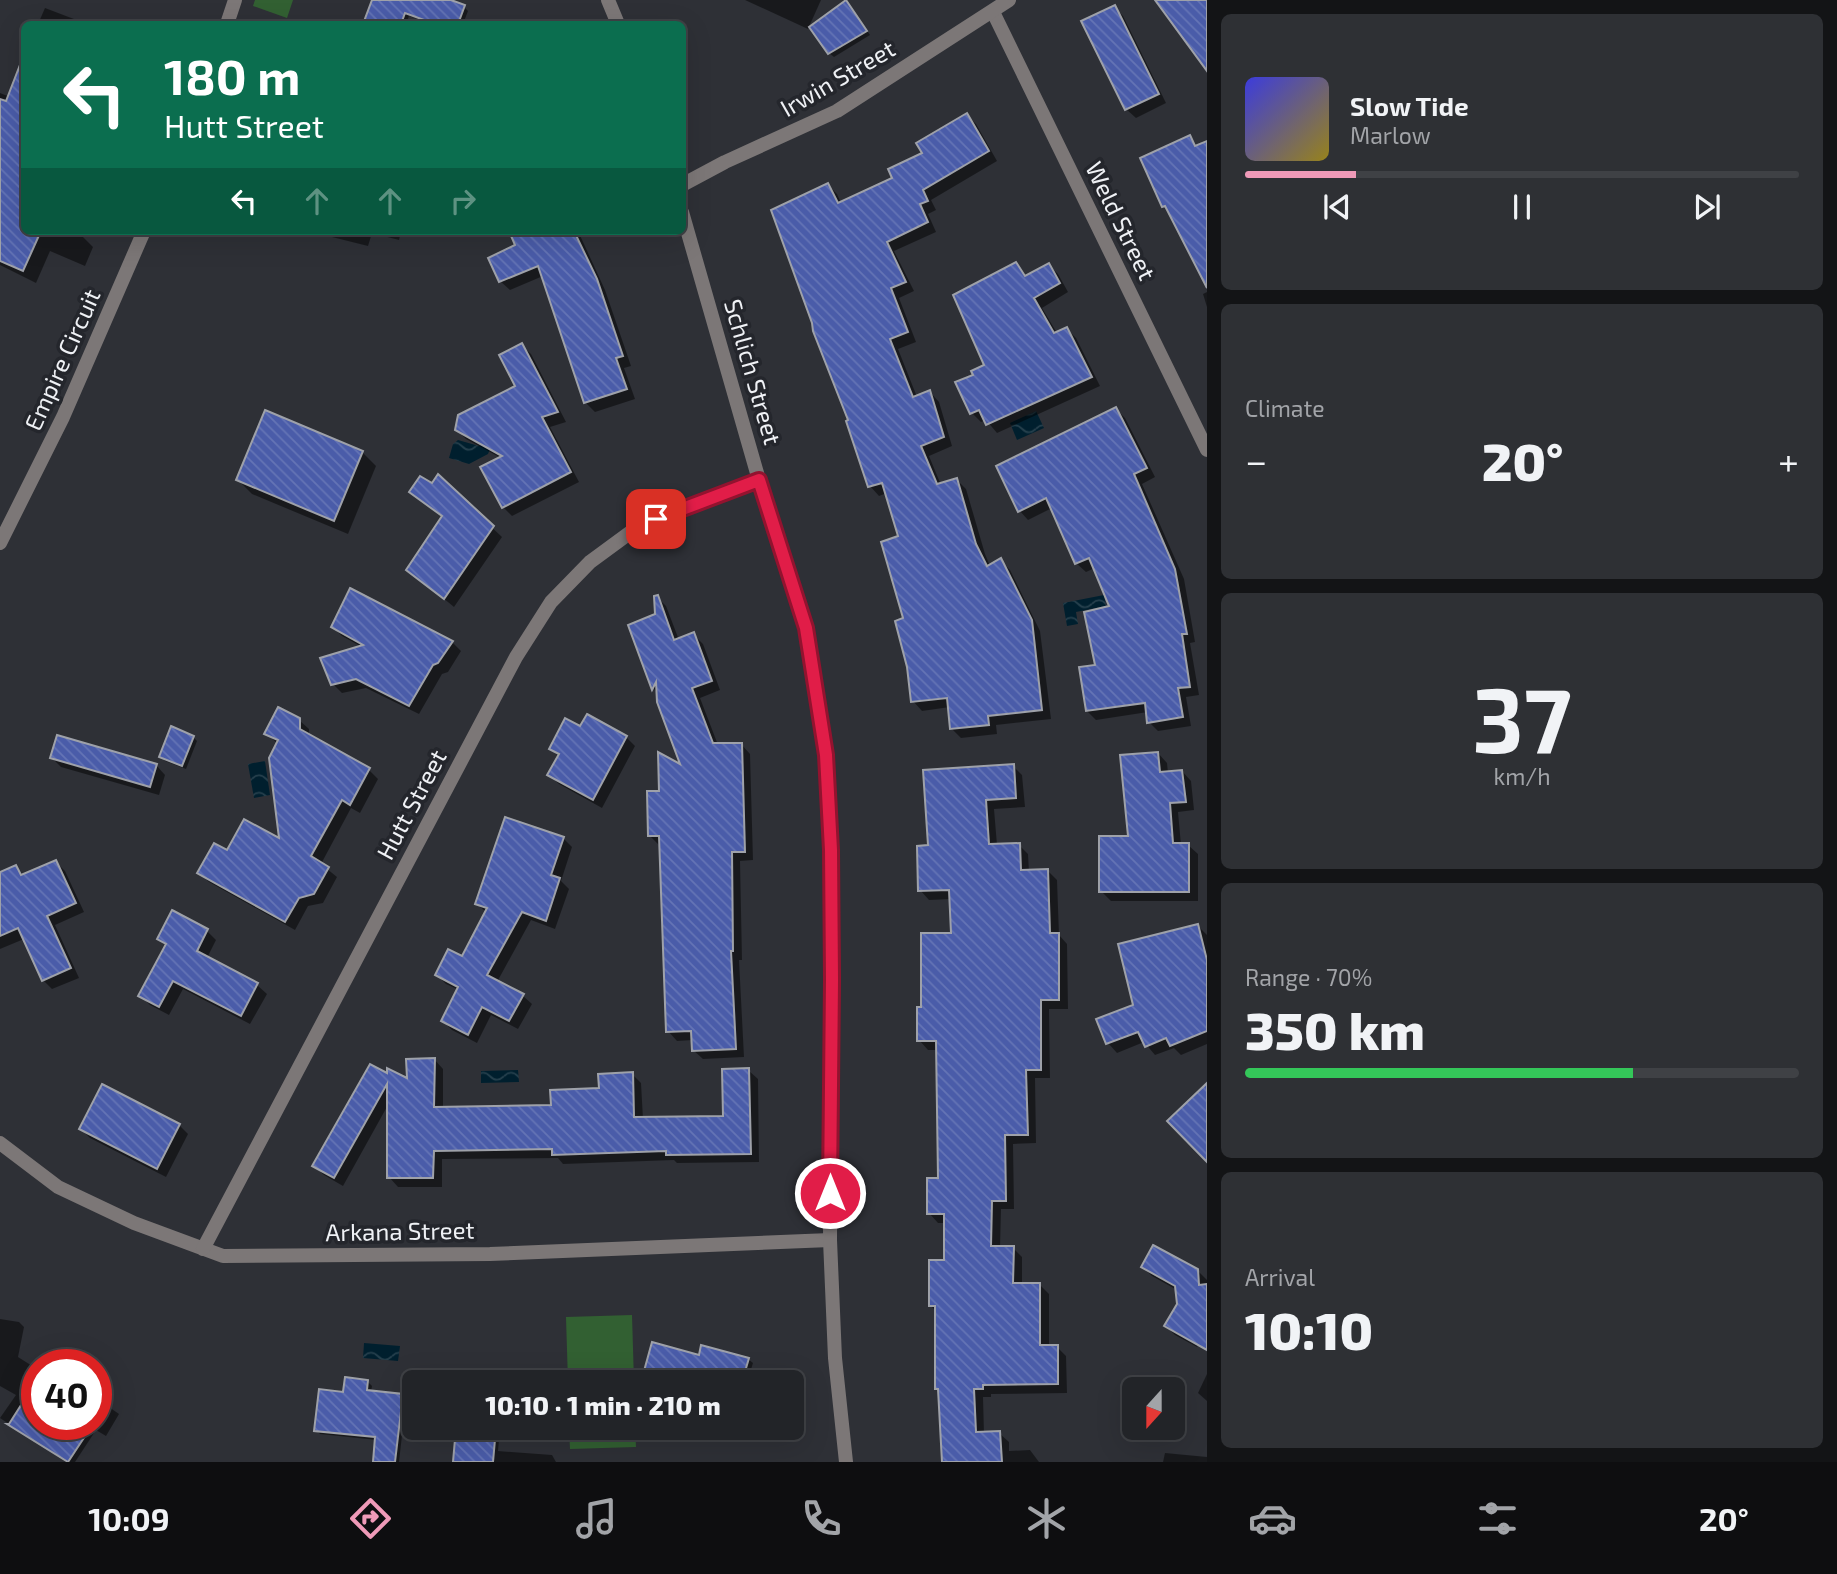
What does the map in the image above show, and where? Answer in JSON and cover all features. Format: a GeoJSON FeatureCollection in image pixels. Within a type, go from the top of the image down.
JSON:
{"type":"FeatureCollection","features":[{"type":"Feature","properties":{"kind":"street"},"geometry":{"type":"LineString","coordinates":[[228,21],[235,0]]}},
{"type":"Feature","properties":{"kind":"street"},"geometry":{"type":"LineString","coordinates":[[608,0],[617,21]]}},
{"type":"Feature","properties":{"kind":"street","name":"Irwin Street"},"geometry":{"type":"LineString","coordinates":[[686,183],[837,111],[1009,0]]}},
{"type":"Feature","properties":{"kind":"street","name":"Weld Street"},"geometry":{"type":"LineString","coordinates":[[993,12],[1207,450]]}},
{"type":"Feature","properties":{"kind":"street","name":"Schlich Street"},"geometry":{"type":"LineString","coordinates":[[686,226],[759,480],[806,628],[826,755],[831,850],[830,1240],[835,1358],[846,1462]]}},
{"type":"Feature","properties":{"kind":"street","name":"Empire Circuit"},"geometry":{"type":"LineString","coordinates":[[0,543],[64,417],[142,235]]}},
{"type":"Feature","properties":{"kind":"street","name":"Hutt Street"},"geometry":{"type":"LineString","coordinates":[[203,1249],[516,657],[551,602],[590,562],[639,526],[759,480]]}},
{"type":"Feature","properties":{"kind":"street","name":"Arkana Street"},"geometry":{"type":"LineString","coordinates":[[0,1143],[58,1187],[134,1223],[223,1256],[490,1254],[830,1240]]}},
{"type":"Feature","properties":{"kind":"green space"},"geometry":{"type":"Polygon","coordinates":[[[255,0],[293,0],[287,18],[253,6],[255,0]]]}},
{"type":"Feature","properties":{"kind":"green space"},"geometry":{"type":"Polygon","coordinates":[[[632,1315],[634,1370],[568,1370],[566,1317],[632,1315]]]}},
{"type":"Feature","properties":{"kind":"green space"},"geometry":{"type":"Polygon","coordinates":[[[570,1440],[636,1440],[636,1447],[570,1449],[570,1440]]]}},
{"type":"Feature","properties":{"kind":"water"},"geometry":{"type":"Polygon","coordinates":[[[1036,411],[1044,428],[1017,440],[1010,423],[1036,411]]]}},
{"type":"Feature","properties":{"kind":"water"},"geometry":{"type":"Polygon","coordinates":[[[458,440],[479,446],[486,442],[490,449],[488,454],[469,464],[449,458],[453,444],[458,440]]]}},
{"type":"Feature","properties":{"kind":"water"},"geometry":{"type":"Polygon","coordinates":[[[1104,595],[1106,606],[1076,612],[1078,624],[1067,626],[1063,603],[1104,595]]]}},
{"type":"Feature","properties":{"kind":"water"},"geometry":{"type":"Polygon","coordinates":[[[265,761],[270,795],[254,798],[248,764],[265,761]]]}},
{"type":"Feature","properties":{"kind":"water"},"geometry":{"type":"Polygon","coordinates":[[[518,1070],[519,1082],[481,1083],[481,1071],[518,1070]]]}},
{"type":"Feature","properties":{"kind":"water"},"geometry":{"type":"Polygon","coordinates":[[[364,1343],[400,1346],[398,1361],[363,1358],[364,1343]]]}},
{"type":"Feature","properties":{"kind":"building"},"geometry":{"type":"Polygon","coordinates":[[[372,0],[451,0],[465,5],[459,21],[427,21],[405,13],[402,21],[364,21],[372,0]]]}},
{"type":"Feature","properties":{"kind":"building"},"geometry":{"type":"Polygon","coordinates":[[[846,0],[867,31],[828,54],[809,27],[846,0]]]}},
{"type":"Feature","properties":{"kind":"building"},"geometry":{"type":"Polygon","coordinates":[[[1155,0],[1207,0],[1207,71],[1155,0]]]}},
{"type":"Feature","properties":{"kind":"building"},"geometry":{"type":"Polygon","coordinates":[[[1115,5],[1159,94],[1125,110],[1081,21],[1115,5]]]}},
{"type":"Feature","properties":{"kind":"building"},"geometry":{"type":"Polygon","coordinates":[[[21,62],[21,235],[39,235],[23,271],[0,261],[0,99],[6,101],[21,62]]]}},
{"type":"Feature","properties":{"kind":"building"},"geometry":{"type":"Polygon","coordinates":[[[967,113],[989,151],[923,190],[928,201],[920,204],[928,222],[887,242],[906,282],[891,288],[908,332],[890,339],[913,397],[930,390],[944,437],[921,446],[937,484],[957,478],[976,544],[987,566],[1001,558],[1032,620],[1042,710],[988,716],[989,725],[950,729],[947,698],[911,702],[907,667],[895,621],[903,618],[881,542],[898,536],[882,483],[868,487],[846,421],[848,420],[813,331],[771,210],[828,183],[838,203],[892,178],[888,169],[922,153],[916,143],[967,113]]]}},
{"type":"Feature","properties":{"kind":"building"},"geometry":{"type":"Polygon","coordinates":[[[1190,135],[1195,146],[1207,141],[1207,288],[1165,206],[1162,207],[1140,158],[1190,135]]]}},
{"type":"Feature","properties":{"kind":"building"},"geometry":{"type":"Polygon","coordinates":[[[511,235],[576,235],[597,279],[623,356],[616,358],[627,389],[584,403],[538,266],[499,282],[488,258],[515,245],[511,235]]]}},
{"type":"Feature","properties":{"kind":"building"},"geometry":{"type":"Polygon","coordinates":[[[1016,262],[1025,276],[1049,263],[1060,283],[1034,298],[1054,333],[1067,327],[1092,377],[986,425],[979,410],[970,414],[955,382],[973,375],[971,371],[984,365],[953,295],[1016,262]]]}},
{"type":"Feature","properties":{"kind":"building"},"geometry":{"type":"Polygon","coordinates":[[[522,343],[558,412],[542,417],[571,472],[502,508],[480,467],[502,456],[455,430],[458,415],[515,386],[499,355],[522,343]]]}},
{"type":"Feature","properties":{"kind":"building"},"geometry":{"type":"Polygon","coordinates":[[[1116,407],[1147,468],[1134,474],[1175,569],[1187,634],[1182,634],[1190,687],[1178,688],[1183,717],[1147,723],[1145,703],[1086,711],[1079,667],[1095,665],[1084,612],[1109,606],[1089,558],[1075,564],[1046,498],[1018,512],[996,466],[1116,407]]]}},
{"type":"Feature","properties":{"kind":"building"},"geometry":{"type":"Polygon","coordinates":[[[265,410],[363,451],[334,521],[236,480],[265,410]]]}},
{"type":"Feature","properties":{"kind":"building"},"geometry":{"type":"Polygon","coordinates":[[[438,474],[494,526],[444,599],[406,570],[442,516],[409,492],[420,476],[432,483],[438,474]]]}},
{"type":"Feature","properties":{"kind":"building"},"geometry":{"type":"Polygon","coordinates":[[[350,588],[453,641],[438,663],[433,665],[409,706],[356,679],[331,685],[320,658],[363,645],[331,627],[350,588]]]}},
{"type":"Feature","properties":{"kind":"building"},"geometry":{"type":"Polygon","coordinates":[[[658,595],[674,640],[694,632],[712,681],[692,688],[713,743],[742,743],[745,852],[732,852],[731,951],[736,1049],[692,1051],[691,1031],[666,1032],[659,836],[648,836],[647,791],[659,791],[658,752],[680,764],[657,702],[656,682],[652,690],[628,625],[655,614],[654,596],[658,595]]]}},
{"type":"Feature","properties":{"kind":"building"},"geometry":{"type":"Polygon","coordinates":[[[278,707],[300,718],[300,729],[370,768],[350,805],[342,800],[311,856],[329,867],[314,894],[299,898],[285,922],[197,873],[214,843],[227,850],[244,819],[279,838],[269,758],[278,740],[264,734],[278,707]]]}},
{"type":"Feature","properties":{"kind":"building"},"geometry":{"type":"Polygon","coordinates":[[[587,714],[627,736],[593,800],[547,775],[559,754],[549,749],[565,718],[580,726],[587,714]]]}},
{"type":"Feature","properties":{"kind":"building"},"geometry":{"type":"Polygon","coordinates":[[[171,726],[194,736],[182,766],[159,757],[171,726]]]}},
{"type":"Feature","properties":{"kind":"building"},"geometry":{"type":"Polygon","coordinates":[[[57,735],[157,764],[150,787],[50,758],[57,735]]]}},
{"type":"Feature","properties":{"kind":"building"},"geometry":{"type":"Polygon","coordinates":[[[1158,752],[1160,772],[1182,770],[1186,802],[1170,803],[1173,843],[1189,843],[1189,892],[1099,892],[1099,836],[1128,836],[1120,755],[1158,752]]]}},
{"type":"Feature","properties":{"kind":"building"},"geometry":{"type":"Polygon","coordinates":[[[1014,764],[1016,798],[986,800],[989,844],[1020,843],[1021,870],[1048,869],[1050,933],[1059,933],[1059,1000],[1041,1000],[1041,1070],[1026,1070],[1028,1135],[1005,1135],[1006,1201],[992,1201],[991,1246],[1014,1246],[1013,1283],[1040,1283],[1040,1345],[1058,1345],[1058,1384],[983,1385],[983,1389],[974,1389],[976,1432],[1000,1431],[1002,1462],[942,1462],[938,1389],[935,1389],[935,1306],[929,1306],[929,1260],[944,1260],[944,1214],[927,1214],[927,1178],[938,1178],[936,1041],[917,1041],[917,1007],[921,1007],[921,933],[951,933],[949,890],[918,891],[917,846],[928,845],[923,770],[1014,764]]]}},
{"type":"Feature","properties":{"kind":"building"},"geometry":{"type":"Polygon","coordinates":[[[505,817],[564,837],[551,875],[560,878],[546,921],[522,912],[487,975],[524,994],[509,1021],[482,1007],[468,1035],[441,1021],[458,987],[435,975],[448,949],[462,956],[487,908],[475,904],[505,817]]]}},
{"type":"Feature","properties":{"kind":"building"},"geometry":{"type":"Polygon","coordinates":[[[56,860],[76,903],[47,916],[71,968],[42,981],[18,928],[0,936],[0,872],[16,865],[21,875],[56,860]]]}},
{"type":"Feature","properties":{"kind":"building"},"geometry":{"type":"Polygon","coordinates":[[[172,910],[208,929],[197,951],[258,983],[241,1016],[173,981],[159,1007],[138,996],[166,944],[157,939],[172,910]]]}},
{"type":"Feature","properties":{"kind":"building"},"geometry":{"type":"Polygon","coordinates":[[[1198,924],[1207,960],[1207,1031],[1170,1046],[1166,1038],[1145,1047],[1138,1032],[1106,1044],[1096,1019],[1133,1005],[1118,944],[1198,924]]]}},
{"type":"Feature","properties":{"kind":"building"},"geometry":{"type":"Polygon","coordinates":[[[435,1058],[434,1107],[551,1105],[550,1090],[599,1088],[598,1074],[633,1072],[634,1117],[723,1116],[722,1069],[749,1068],[751,1154],[666,1155],[666,1151],[552,1155],[552,1149],[434,1151],[433,1178],[387,1178],[387,1084],[334,1178],[312,1166],[370,1064],[387,1073],[387,1068],[407,1078],[406,1059],[435,1058]]]}},
{"type":"Feature","properties":{"kind":"building"},"geometry":{"type":"Polygon","coordinates":[[[1207,1083],[1207,1162],[1167,1121],[1207,1083]]]}},
{"type":"Feature","properties":{"kind":"building"},"geometry":{"type":"Polygon","coordinates":[[[102,1084],[180,1124],[157,1169],[79,1129],[102,1084]]]}},
{"type":"Feature","properties":{"kind":"building"},"geometry":{"type":"Polygon","coordinates":[[[1153,1245],[1198,1269],[1199,1285],[1207,1284],[1207,1350],[1164,1326],[1177,1304],[1175,1286],[1141,1267],[1153,1245]]]}},
{"type":"Feature","properties":{"kind":"building"},"geometry":{"type":"Polygon","coordinates":[[[652,1342],[699,1355],[701,1345],[749,1358],[746,1370],[644,1370],[652,1342]]]}},
{"type":"Feature","properties":{"kind":"building"},"geometry":{"type":"Polygon","coordinates":[[[345,1377],[368,1380],[367,1390],[402,1394],[395,1462],[373,1462],[375,1437],[314,1431],[319,1389],[343,1392],[345,1377]]]}},
{"type":"Feature","properties":{"kind":"building"},"geometry":{"type":"Polygon","coordinates":[[[21,1405],[21,1433],[9,1424],[21,1405]]]}},
{"type":"Feature","properties":{"kind":"building"},"geometry":{"type":"Polygon","coordinates":[[[33,1440],[82,1440],[68,1462],[33,1440]]]}},
{"type":"Feature","properties":{"kind":"building"},"geometry":{"type":"Polygon","coordinates":[[[455,1440],[495,1440],[493,1462],[453,1462],[455,1440]]]}},
{"type":"Feature","properties":{"kind":"route"},"geometry":{"type":"LineString","coordinates":[[656,519],[759,480],[806,628],[826,755],[831,850],[830,1193]]}}]}
